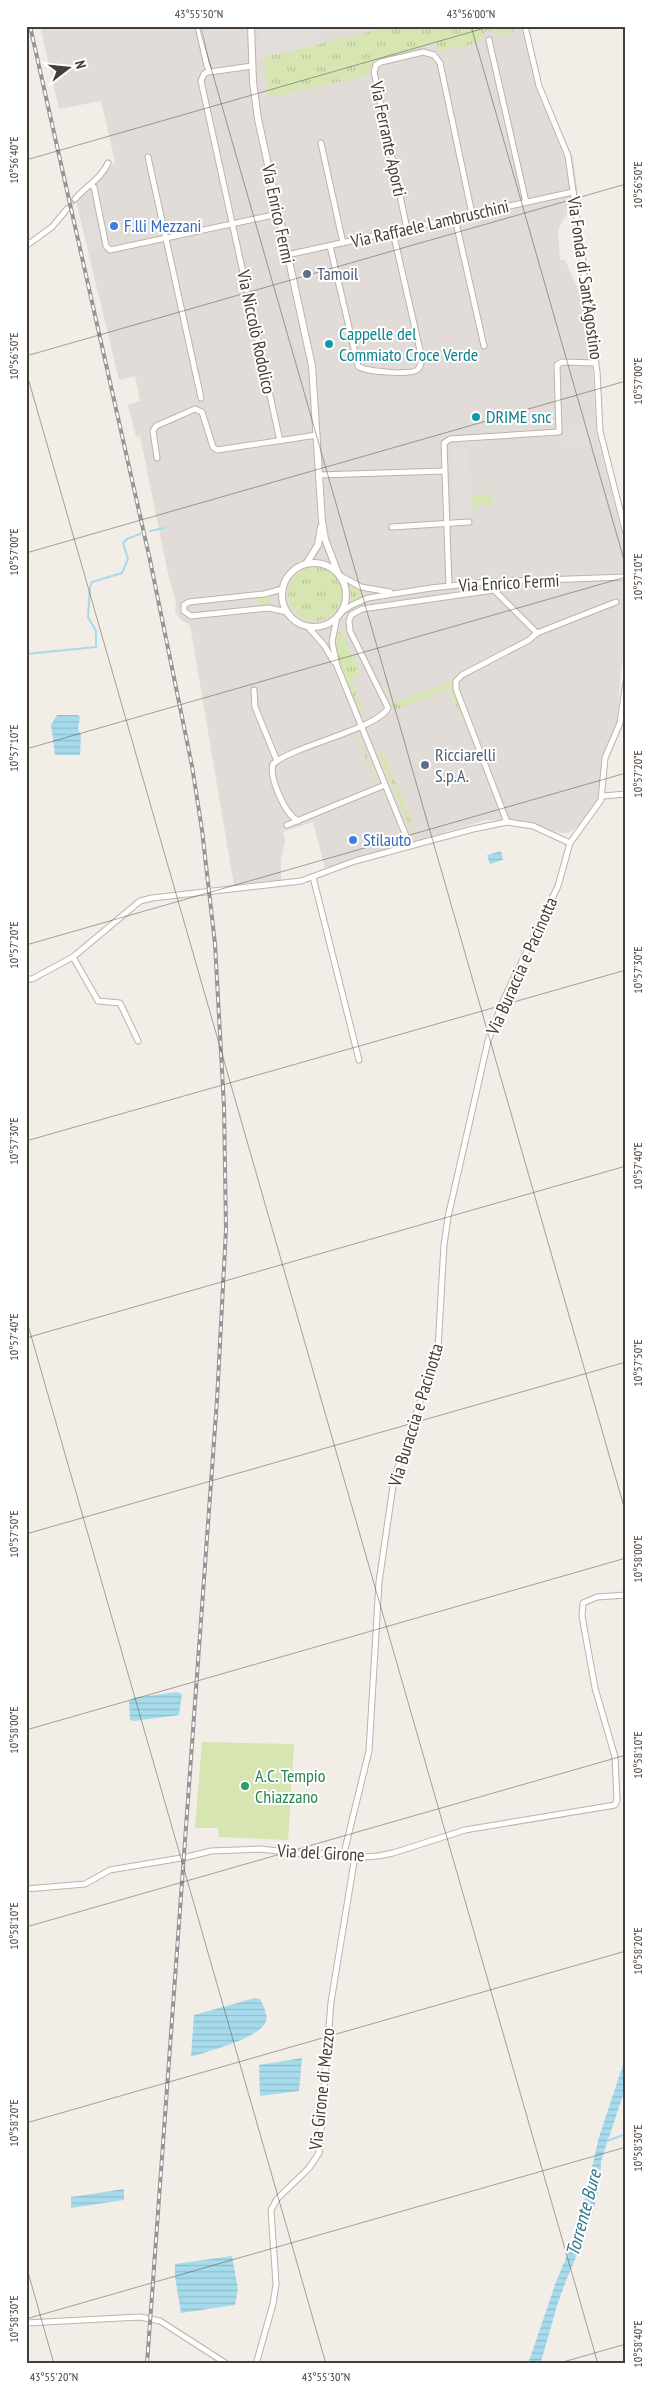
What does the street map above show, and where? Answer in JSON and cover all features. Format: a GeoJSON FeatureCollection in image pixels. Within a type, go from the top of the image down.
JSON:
{"type":"FeatureCollection","features":[{"type":"Feature","properties":{"kind":"street"},"geometry":{"type":"LineString","coordinates":[[198,26],[209,71],[217,72],[252,66]]}},
{"type":"Feature","properties":{"kind":"street","name":"Via Enrico Fermi"},"geometry":{"type":"LineString","coordinates":[[251,26],[252,66],[258,119],[312,366],[322,521]]}},
{"type":"Feature","properties":{"kind":"street","name":"Via Fonda di Sant'Agostino"},"geometry":{"type":"LineString","coordinates":[[525,26],[539,86],[567,150],[583,261],[586,314],[596,362],[600,431],[626,534]]}},
{"type":"Feature","properties":{"kind":"street"},"geometry":{"type":"LineString","coordinates":[[489,40],[526,202]]}},
{"type":"Feature","properties":{"kind":"street","name":"Via Ferrante Aporti"},"geometry":{"type":"LineString","coordinates":[[407,229],[374,72],[375,67],[381,62],[426,52],[437,57],[441,68],[472,214]]}},
{"type":"Feature","properties":{"kind":"street","name":"Via Niccolò Rodolico"},"geometry":{"type":"LineString","coordinates":[[209,71],[204,74],[201,81],[280,441]]}},
{"type":"Feature","properties":{"kind":"street"},"geometry":{"type":"LineString","coordinates":[[321,143],[343,243]]}},
{"type":"Feature","properties":{"kind":"street"},"geometry":{"type":"LineString","coordinates":[[148,157],[201,398]]}},
{"type":"Feature","properties":{"kind":"street"},"geometry":{"type":"LineString","coordinates":[[74,199],[86,186],[91,185],[108,163]]}},
{"type":"Feature","properties":{"kind":"street"},"geometry":{"type":"LineString","coordinates":[[91,185],[107,248],[112,250],[278,214]]}},
{"type":"Feature","properties":{"kind":"street","name":"Via Raffaele Lambruschini"},"geometry":{"type":"LineString","coordinates":[[287,255],[573,192]]}},
{"type":"Feature","properties":{"kind":"street"},"geometry":{"type":"LineString","coordinates":[[26,246],[52,228],[68,208]]}},
{"type":"Feature","properties":{"kind":"street"},"geometry":{"type":"LineString","coordinates":[[455,218],[484,346]]}},
{"type":"Feature","properties":{"kind":"street"},"geometry":{"type":"LineString","coordinates":[[330,246],[358,366],[371,371],[414,371],[421,363],[420,348],[393,232]]}},
{"type":"Feature","properties":{"kind":"street"},"geometry":{"type":"LineString","coordinates":[[449,586],[443,445],[448,440],[559,432],[557,365],[562,362],[596,362]]}},
{"type":"Feature","properties":{"kind":"street"},"geometry":{"type":"LineString","coordinates":[[157,458],[153,431],[156,426],[195,410],[202,412],[215,450],[317,435]]}},
{"type":"Feature","properties":{"kind":"street"},"geometry":{"type":"LineString","coordinates":[[319,475],[444,471]]}},
{"type":"Feature","properties":{"kind":"street"},"geometry":{"type":"LineString","coordinates":[[306,564],[318,545],[322,521]]}},
{"type":"Feature","properties":{"kind":"street"},"geometry":{"type":"LineString","coordinates":[[322,521],[329,552],[346,594],[332,642],[337,666]]}},
{"type":"Feature","properties":{"kind":"street"},"geometry":{"type":"LineString","coordinates":[[392,527],[468,522]]}},
{"type":"Feature","properties":{"kind":"street"},"geometry":{"type":"LineString","coordinates":[[306,564],[322,564],[366,589],[392,593],[361,600],[323,626],[307,626],[296,622],[287,612],[282,600],[283,589],[291,572],[306,564]]}},
{"type":"Feature","properties":{"kind":"street","name":"Via Enrico Fermi"},"geometry":{"type":"LineString","coordinates":[[392,593],[486,582],[626,577]]}},
{"type":"Feature","properties":{"kind":"street"},"geometry":{"type":"LineString","coordinates":[[486,582],[537,633]]}},
{"type":"Feature","properties":{"kind":"street"},"geometry":{"type":"LineString","coordinates":[[283,589],[264,594],[189,602],[184,605],[184,611],[185,614],[191,616],[269,608],[287,612]]}},
{"type":"Feature","properties":{"kind":"street"},"geometry":{"type":"LineString","coordinates":[[298,821],[288,813],[272,776],[272,765],[276,760],[361,726],[384,713],[388,708],[350,631],[349,621],[354,612],[362,609],[494,590]]}},
{"type":"Feature","properties":{"kind":"street"},"geometry":{"type":"LineString","coordinates":[[507,822],[455,684],[462,675],[529,640],[537,633],[616,602]]}},
{"type":"Feature","properties":{"kind":"street"},"geometry":{"type":"LineString","coordinates":[[307,626],[324,645],[337,666],[410,846]]}},
{"type":"Feature","properties":{"kind":"street"},"geometry":{"type":"LineString","coordinates":[[626,682],[620,723],[606,758],[603,796],[626,794]]}},
{"type":"Feature","properties":{"kind":"street"},"geometry":{"type":"LineString","coordinates":[[254,690],[255,707],[276,760]]}},
{"type":"Feature","properties":{"kind":"street"},"geometry":{"type":"LineString","coordinates":[[287,825],[385,786]]}},
{"type":"Feature","properties":{"kind":"street","name":"Via Buraccia e Pacinotta"},"geometry":{"type":"LineString","coordinates":[[344,1853],[369,1751],[379,1582],[391,1493],[401,1452],[438,1349],[444,1244],[456,1179],[490,1034],[503,1000],[558,886],[570,843],[603,796]]}},
{"type":"Feature","properties":{"kind":"street"},"geometry":{"type":"LineString","coordinates":[[26,979],[32,979],[73,957],[140,901],[152,898],[298,881],[473,828],[507,822],[528,824],[570,843]]}},
{"type":"Feature","properties":{"kind":"street"},"geometry":{"type":"LineString","coordinates":[[313,877],[358,1060]]}},
{"type":"Feature","properties":{"kind":"street"},"geometry":{"type":"LineString","coordinates":[[73,957],[98,1001],[120,1003],[138,1041]]}},
{"type":"Feature","properties":{"kind":"street","name":"Via del Girone"},"geometry":{"type":"LineString","coordinates":[[26,1889],[85,1884],[110,1870],[211,1851],[260,1849],[304,1854],[344,1853],[364,1857],[393,1853],[465,1830],[615,1805],[618,1800],[615,1757],[596,1696],[582,1616],[583,1603],[597,1597],[626,1595]]}},
{"type":"Feature","properties":{"kind":"street","name":"Via Girone di Mezzo"},"geometry":{"type":"LineString","coordinates":[[256,2364],[273,2304],[276,2284],[271,2210],[277,2199],[309,2168],[319,2153],[331,2002],[355,1856]]}},
{"type":"Feature","properties":{"kind":"street"},"geometry":{"type":"LineString","coordinates":[[26,2324],[140,2317],[160,2321],[227,2364]]}},
{"type":"Feature","properties":{"kind":"shaded area"},"geometry":{"type":"Polygon","coordinates":[[[40,26],[527,26],[540,83],[573,158],[578,193],[558,230],[560,260],[565,260],[580,293],[593,372],[596,431],[621,530],[626,558],[626,651],[621,669],[617,723],[602,756],[600,789],[596,803],[576,828],[568,833],[560,833],[517,820],[486,820],[325,868],[313,822],[283,832],[285,841],[281,861],[281,880],[234,885],[190,625],[180,619],[175,612],[176,602],[167,569],[140,436],[136,437],[128,405],[140,401],[135,376],[119,380],[76,201],[115,162],[101,101],[59,109],[40,26]]]}},
{"type":"Feature","properties":{"kind":"shaded area"},"geometry":{"type":"Polygon","coordinates":[[[261,26],[300,26],[304,43],[307,41],[304,26],[317,26],[321,44],[264,57],[257,62],[257,43],[261,42],[261,26]]]}},
{"type":"Feature","properties":{"kind":"shaded area"},"geometry":{"type":"Polygon","coordinates":[[[98,221],[102,237],[90,250],[84,223],[98,221]]]}},
{"type":"Feature","properties":{"kind":"shaded area"},"geometry":{"type":"Polygon","coordinates":[[[593,429],[594,445],[563,446],[562,430],[593,429]]]}},
{"type":"Feature","properties":{"kind":"shaded area"},"geometry":{"type":"Polygon","coordinates":[[[469,448],[471,518],[454,519],[452,449],[469,448]]]}},
{"type":"Feature","properties":{"kind":"green space"},"geometry":{"type":"Polygon","coordinates":[[[394,26],[512,26],[513,32],[498,36],[493,32],[487,31],[482,35],[480,42],[438,52],[436,43],[422,46],[422,49],[373,61],[369,75],[270,97],[268,94],[264,57],[394,26]]]}},
{"type":"Feature","properties":{"kind":"green space"},"geometry":{"type":"Polygon","coordinates":[[[492,494],[493,504],[473,507],[472,496],[492,494]]]}},
{"type":"Feature","properties":{"kind":"green space"},"geometry":{"type":"Polygon","coordinates":[[[310,567],[320,567],[330,571],[338,579],[342,594],[338,609],[330,617],[320,621],[310,621],[300,617],[292,609],[288,599],[288,589],[292,579],[300,571],[310,567]]]}},
{"type":"Feature","properties":{"kind":"green space"},"geometry":{"type":"Polygon","coordinates":[[[350,586],[361,590],[362,597],[352,602],[350,586]]]}},
{"type":"Feature","properties":{"kind":"green space"},"geometry":{"type":"Polygon","coordinates":[[[269,595],[270,606],[259,607],[258,597],[269,595]]]}},
{"type":"Feature","properties":{"kind":"green space"},"geometry":{"type":"Polygon","coordinates":[[[341,631],[361,674],[351,680],[365,715],[363,716],[345,675],[338,653],[337,633],[341,631]]]}},
{"type":"Feature","properties":{"kind":"green space"},"geometry":{"type":"Polygon","coordinates":[[[451,682],[463,715],[460,716],[449,688],[396,710],[391,704],[451,682]]]}},
{"type":"Feature","properties":{"kind":"green space"},"geometry":{"type":"Polygon","coordinates":[[[358,734],[376,779],[375,784],[371,783],[375,781],[356,735],[358,734]]]}},
{"type":"Feature","properties":{"kind":"green space"},"geometry":{"type":"Polygon","coordinates":[[[382,750],[413,824],[408,825],[379,753],[382,750]]]}},
{"type":"Feature","properties":{"kind":"green space","name":"A.C. Tempio Chiazzano"},"geometry":{"type":"Polygon","coordinates":[[[202,1742],[294,1744],[288,1840],[219,1837],[218,1828],[195,1828],[202,1742]]]}},
{"type":"Feature","properties":{"kind":"water"},"geometry":{"type":"Polygon","coordinates":[[[57,715],[78,715],[80,717],[78,729],[81,735],[80,755],[55,755],[51,725],[57,715]]]}},
{"type":"Feature","properties":{"kind":"water"},"geometry":{"type":"Polygon","coordinates":[[[501,851],[503,860],[490,864],[487,855],[501,851]]]}},
{"type":"Feature","properties":{"kind":"water"},"geometry":{"type":"Polygon","coordinates":[[[177,1692],[182,1694],[179,1715],[130,1720],[129,1702],[133,1698],[177,1692]]]}},
{"type":"Feature","properties":{"kind":"water"},"geometry":{"type":"Polygon","coordinates":[[[255,1998],[260,1999],[266,2013],[266,2021],[262,2027],[245,2038],[191,2057],[194,2015],[255,1998]]]}},
{"type":"Feature","properties":{"kind":"water","name":"Torrente Bure"},"geometry":{"type":"Polygon","coordinates":[[[626,2056],[626,2086],[601,2161],[594,2209],[560,2295],[540,2364],[528,2364],[556,2282],[578,2229],[599,2137],[626,2056]]]}},
{"type":"Feature","properties":{"kind":"water"},"geometry":{"type":"Polygon","coordinates":[[[302,2058],[299,2091],[260,2096],[259,2065],[302,2058]]]}},
{"type":"Feature","properties":{"kind":"water"},"geometry":{"type":"Polygon","coordinates":[[[124,2189],[124,2200],[71,2208],[71,2197],[124,2189]]]}},
{"type":"Feature","properties":{"kind":"water"},"geometry":{"type":"Polygon","coordinates":[[[232,2256],[238,2289],[235,2305],[181,2313],[175,2264],[232,2256]]]}},
{"type":"Feature","properties":{"kind":"waterway"},"geometry":{"type":"LineString","coordinates":[[150,531],[164,528]]}},
{"type":"Feature","properties":{"kind":"waterway"},"geometry":{"type":"LineString","coordinates":[[26,654],[96,647],[96,631],[88,617],[90,587],[92,582],[122,573],[128,559],[123,543],[127,539],[140,534]]}},
{"type":"Feature","properties":{"kind":"waterway"},"geometry":{"type":"LineString","coordinates":[[607,2141],[626,2134]]}},
{"type":"Feature","properties":{"kind":"tunnel"},"geometry":{"type":"LineString","coordinates":[[67,209],[75,199]]}},
{"type":"Feature","properties":{"kind":"railway"},"geometry":{"type":"LineString","coordinates":[[30,26],[150,560],[192,766],[202,830],[215,944],[224,1106],[226,1229],[217,1400],[147,2364]]}},
{"type":"Feature","properties":{"kind":"place","name":"F.lli Mezzani"},"geometry":{"type":"Point","coordinates":[114,226]}},
{"type":"Feature","properties":{"kind":"place","name":"Tamoil"},"geometry":{"type":"Point","coordinates":[307,274]}},
{"type":"Feature","properties":{"kind":"place","name":"Cappelle del Commiato Croce Verde"},"geometry":{"type":"Point","coordinates":[329,344]}},
{"type":"Feature","properties":{"kind":"place","name":"DRIME snc"},"geometry":{"type":"Point","coordinates":[476,417]}},
{"type":"Feature","properties":{"kind":"place","name":"Ricciarelli S.p.A."},"geometry":{"type":"Point","coordinates":[425,765]}},
{"type":"Feature","properties":{"kind":"place","name":"Stilauto"},"geometry":{"type":"Point","coordinates":[353,840]}},
{"type":"Feature","properties":{"kind":"place","name":"A.C. Tempio Chiazzano"},"geometry":{"type":"Point","coordinates":[245,1786]}}]}
